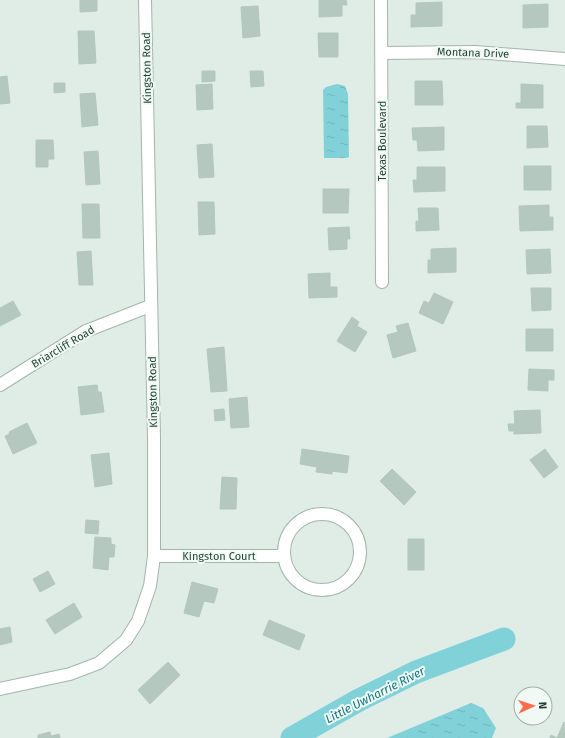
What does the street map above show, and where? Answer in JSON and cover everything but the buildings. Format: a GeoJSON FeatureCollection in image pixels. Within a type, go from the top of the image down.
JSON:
{"type":"FeatureCollection","features":[{"type":"Feature","properties":{"kind":"street","name":"Kingston Road"},"geometry":{"type":"LineString","coordinates":[[0,689],[70,674],[99,663],[115,651],[126,640],[138,621],[150,586],[154,556],[145,0]]}},
{"type":"Feature","properties":{"kind":"street","name":"Texas Boulevard"},"geometry":{"type":"LineString","coordinates":[[381,0],[382,282]]}},
{"type":"Feature","properties":{"kind":"street","name":"Montana Drive"},"geometry":{"type":"LineString","coordinates":[[382,53],[475,52],[565,59]]}},
{"type":"Feature","properties":{"kind":"street","name":"Briarcliff Road"},"geometry":{"type":"LineString","coordinates":[[0,385],[86,331],[150,306]]}},
{"type":"Feature","properties":{"kind":"street"},"geometry":{"type":"LineString","coordinates":[[319,514],[331,515],[342,519],[352,527],[358,538],[361,551],[359,564],[353,576],[344,585],[331,590],[318,591],[306,587],[295,580],[287,568],[284,556],[285,544],[289,532],[297,523],[308,516],[319,514]]}},
{"type":"Feature","properties":{"kind":"street","name":"Kingston Court"},"geometry":{"type":"LineString","coordinates":[[154,556],[284,556]]}},
{"type":"Feature","properties":{"kind":"water"},"geometry":{"type":"Polygon","coordinates":[[[337,84],[345,86],[348,94],[349,157],[324,158],[323,90],[326,87],[337,84]]]}},
{"type":"Feature","properties":{"kind":"water"},"geometry":{"type":"Polygon","coordinates":[[[471,703],[483,708],[496,728],[492,738],[387,738],[471,703]]]}},
{"type":"Feature","properties":{"kind":"waterway","name":"Little Uwharrie River"},"geometry":{"type":"LineString","coordinates":[[292,738],[359,700],[416,672],[504,639]]}}]}
